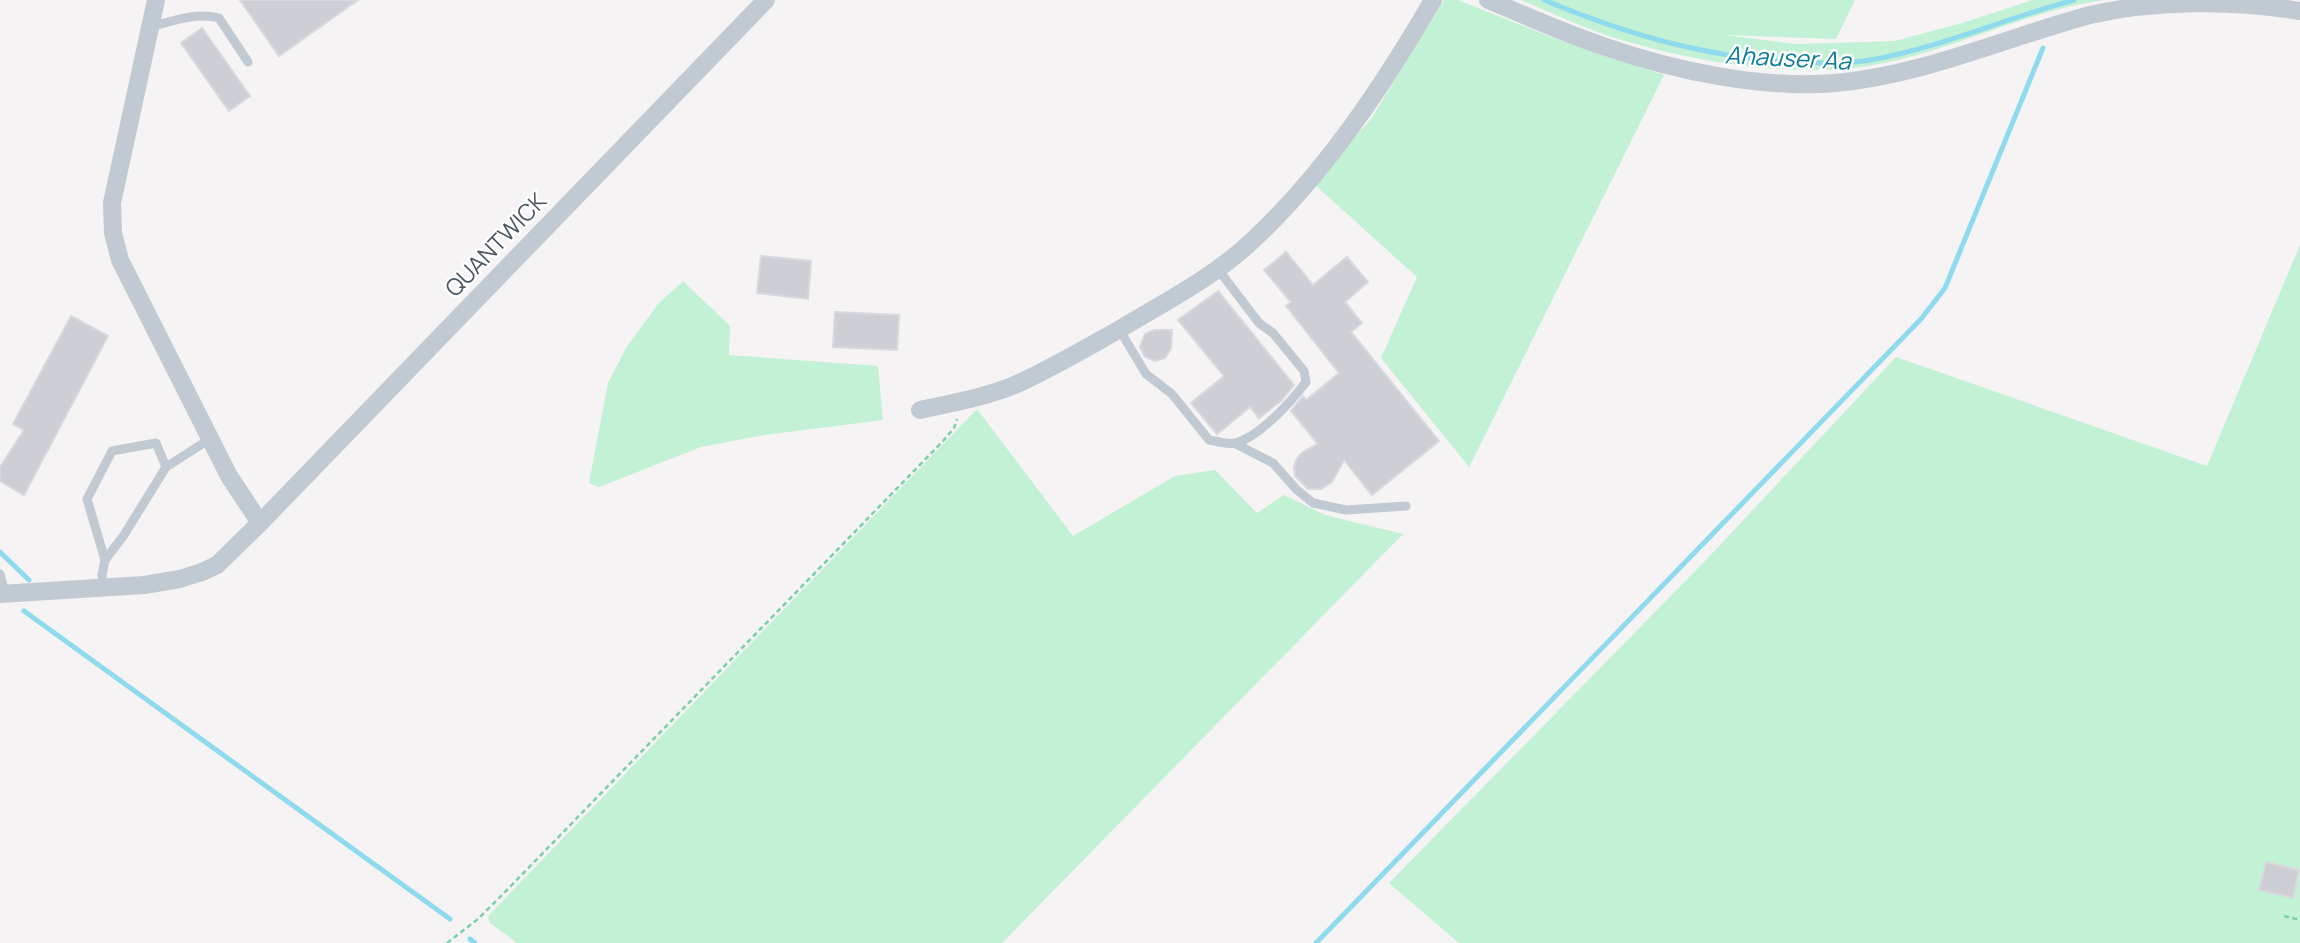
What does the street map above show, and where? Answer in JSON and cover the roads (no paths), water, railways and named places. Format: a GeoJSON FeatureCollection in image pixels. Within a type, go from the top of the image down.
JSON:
{"type":"FeatureCollection","features":[{"type":"Feature","properties":{"kind":"street"},"geometry":{"type":"LineString","coordinates":[[156,0],[111,203],[113,233],[120,260],[210,439],[242,500],[260,523]]}},
{"type":"Feature","properties":{"kind":"street","name":"QUANTWICK"},"geometry":{"type":"LineString","coordinates":[[3,594],[144,585],[180,579],[217,565],[766,0]]}},
{"type":"Feature","properties":{"kind":"street"},"geometry":{"type":"LineString","coordinates":[[920,411],[1016,385],[1189,289],[1251,242],[1306,184],[1369,101],[1433,0]]}},
{"type":"Feature","properties":{"kind":"street"},"geometry":{"type":"LineString","coordinates":[[1488,0],[1604,47],[1644,59],[1745,79],[1795,84],[1849,81],[1919,67],[1980,51],[2093,15],[2142,5],[2199,1],[2243,2],[2300,10]]}},
{"type":"Feature","properties":{"kind":"lane"},"geometry":{"type":"LineString","coordinates":[[150,27],[192,16],[219,18],[248,62]]}},
{"type":"Feature","properties":{"kind":"lane"},"geometry":{"type":"LineString","coordinates":[[1217,268],[1259,323],[1273,333],[1304,371],[1306,383],[1254,435],[1234,443]]}},
{"type":"Feature","properties":{"kind":"lane"},"geometry":{"type":"LineString","coordinates":[[1119,329],[1146,373],[1172,394],[1209,440],[1234,443],[1273,463],[1296,489],[1313,503],[1346,510],[1406,506]]}},
{"type":"Feature","properties":{"kind":"lane"},"geometry":{"type":"LineString","coordinates":[[103,586],[102,575],[106,560],[166,467],[210,439]]}},
{"type":"Feature","properties":{"kind":"lane"},"geometry":{"type":"LineString","coordinates":[[106,560],[87,499],[112,451],[156,443],[166,467]]}},
{"type":"Feature","properties":{"kind":"lane"},"geometry":{"type":"LineString","coordinates":[[0,574],[3,578],[3,594]]}},
{"type":"Feature","properties":{"kind":"waterway","name":"Ahauser Aa"},"geometry":{"type":"LineString","coordinates":[[1544,0],[1636,34],[1699,50],[1763,60],[1833,63],[1896,55],[2074,0]]}},
{"type":"Feature","properties":{"kind":"waterway"},"geometry":{"type":"LineString","coordinates":[[1316,943],[1921,319],[1945,288],[2043,48]]}},
{"type":"Feature","properties":{"kind":"waterway"},"geometry":{"type":"LineString","coordinates":[[0,552],[29,580]]}},
{"type":"Feature","properties":{"kind":"waterway"},"geometry":{"type":"LineString","coordinates":[[24,611],[450,919]]}},
{"type":"Feature","properties":{"kind":"waterway"},"geometry":{"type":"LineString","coordinates":[[470,939],[475,943]]}}]}
